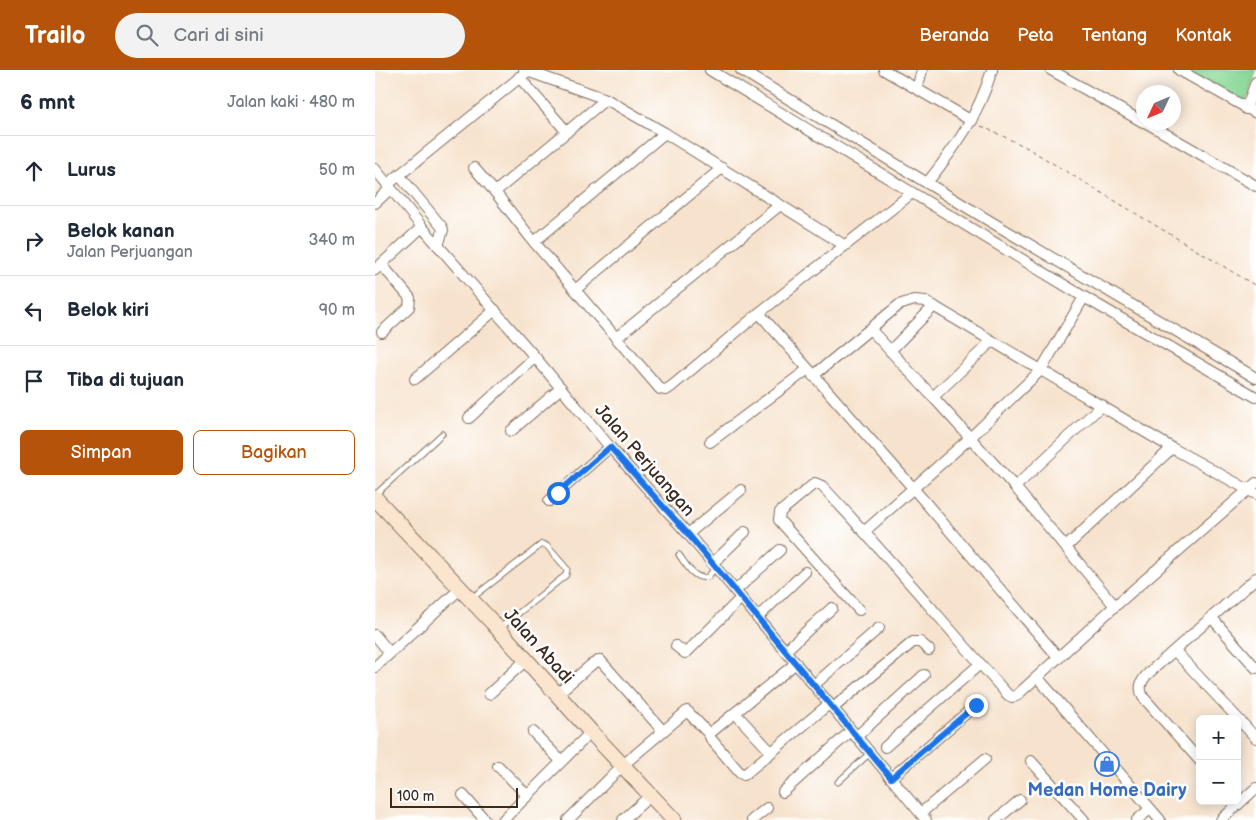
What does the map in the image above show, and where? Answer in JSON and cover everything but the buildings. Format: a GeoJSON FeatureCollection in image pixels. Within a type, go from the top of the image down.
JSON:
{"type":"FeatureCollection","features":[{"type":"Feature","properties":{"kind":"street"},"geometry":{"type":"LineString","coordinates":[[375,203],[399,175],[522,73],[529,70],[606,99],[665,133],[844,245]]}},
{"type":"Feature","properties":{"kind":"street"},"geometry":{"type":"LineString","coordinates":[[710,70],[1085,298],[1256,397]]}},
{"type":"Feature","properties":{"kind":"street"},"geometry":{"type":"LineString","coordinates":[[741,70],[987,220],[1256,378]]}},
{"type":"Feature","properties":{"kind":"street"},"geometry":{"type":"LineString","coordinates":[[884,70],[971,121]]}},
{"type":"Feature","properties":{"kind":"street"},"geometry":{"type":"LineString","coordinates":[[917,89],[922,70]]}},
{"type":"Feature","properties":{"kind":"street"},"geometry":{"type":"LineString","coordinates":[[927,183],[971,121],[985,94],[992,70]]}},
{"type":"Feature","properties":{"kind":"street"},"geometry":{"type":"LineString","coordinates":[[1051,70],[1068,74],[1136,117]]}},
{"type":"Feature","properties":{"kind":"street"},"geometry":{"type":"LineString","coordinates":[[1179,70],[1251,111],[1256,82]]}},
{"type":"Feature","properties":{"kind":"street"},"geometry":{"type":"LineString","coordinates":[[522,73],[567,132]]}},
{"type":"Feature","properties":{"kind":"street"},"geometry":{"type":"LineString","coordinates":[[495,192],[606,99]]}},
{"type":"Feature","properties":{"kind":"street"},"geometry":{"type":"LineString","coordinates":[[1158,130],[1256,186]]}},
{"type":"Feature","properties":{"kind":"street"},"geometry":{"type":"LineString","coordinates":[[534,242],[665,133]]}},
{"type":"Feature","properties":{"kind":"street"},"geometry":{"type":"LineString","coordinates":[[851,156],[859,143]]}},
{"type":"Feature","properties":{"kind":"street"},"geometry":{"type":"LineString","coordinates":[[474,168],[534,242],[659,388],[666,390],[759,313],[912,193]]}},
{"type":"Feature","properties":{"kind":"street"},"geometry":{"type":"LineString","coordinates":[[575,290],[721,168]]}},
{"type":"Feature","properties":{"kind":"street","name":"Jalan Perjuangan"},"geometry":{"type":"LineString","coordinates":[[375,169],[422,227],[495,310],[610,447],[688,534],[923,817]]}},
{"type":"Feature","properties":{"kind":"street"},"geometry":{"type":"LineString","coordinates":[[399,175],[442,227],[439,246]]}},
{"type":"Feature","properties":{"kind":"street"},"geometry":{"type":"LineString","coordinates":[[616,338],[780,205]]}},
{"type":"Feature","properties":{"kind":"street"},"geometry":{"type":"LineString","coordinates":[[981,234],[987,220]]}},
{"type":"Feature","properties":{"kind":"street"},"geometry":{"type":"LineString","coordinates":[[382,332],[409,307],[410,298],[378,268],[422,227]]}},
{"type":"Feature","properties":{"kind":"street"},"geometry":{"type":"LineString","coordinates":[[865,531],[970,438],[1041,370],[1085,298]]}},
{"type":"Feature","properties":{"kind":"street"},"geometry":{"type":"LineString","coordinates":[[710,442],[871,330],[899,305],[914,300],[925,301],[934,306],[1172,448],[1253,489],[1115,606],[1037,678],[1012,698],[1008,696],[865,531],[822,486],[817,483],[811,485],[780,512],[778,515],[780,524],[859,610]]}},
{"type":"Feature","properties":{"kind":"street"},"geometry":{"type":"LineString","coordinates":[[890,351],[934,306]]}},
{"type":"Feature","properties":{"kind":"street"},"geometry":{"type":"LineString","coordinates":[[415,379],[495,310]]}},
{"type":"Feature","properties":{"kind":"street"},"geometry":{"type":"LineString","coordinates":[[759,313],[1059,658]]}},
{"type":"Feature","properties":{"kind":"street"},"geometry":{"type":"LineString","coordinates":[[871,330],[1015,487],[1115,606]]}},
{"type":"Feature","properties":{"kind":"street"},"geometry":{"type":"LineString","coordinates":[[933,397],[992,341]]}},
{"type":"Feature","properties":{"kind":"street"},"geometry":{"type":"LineString","coordinates":[[469,418],[535,357]]}},
{"type":"Feature","properties":{"kind":"street"},"geometry":{"type":"LineString","coordinates":[[1216,374],[1223,360]]}},
{"type":"Feature","properties":{"kind":"street"},"geometry":{"type":"LineString","coordinates":[[511,431],[561,388]]}},
{"type":"Feature","properties":{"kind":"street"},"geometry":{"type":"LineString","coordinates":[[1015,487],[1102,405]]}},
{"type":"Feature","properties":{"kind":"street"},"geometry":{"type":"LineString","coordinates":[[549,501],[610,447]]}},
{"type":"Feature","properties":{"kind":"street"},"geometry":{"type":"LineString","coordinates":[[1066,547],[1172,448]]}},
{"type":"Feature","properties":{"kind":"street"},"geometry":{"type":"LineString","coordinates":[[688,534],[741,490]]}},
{"type":"Feature","properties":{"kind":"street","name":"Jalan Abadi"},"geometry":{"type":"LineString","coordinates":[[375,497],[499,629],[591,732],[651,794],[668,818]]}},
{"type":"Feature","properties":{"kind":"street"},"geometry":{"type":"LineString","coordinates":[[714,566],[745,532]]}},
{"type":"Feature","properties":{"kind":"street"},"geometry":{"type":"LineString","coordinates":[[676,646],[685,653],[687,652],[780,550]]}},
{"type":"Feature","properties":{"kind":"street"},"geometry":{"type":"LineString","coordinates":[[757,618],[805,572]]}},
{"type":"Feature","properties":{"kind":"street"},"geometry":{"type":"LineString","coordinates":[[1199,760],[1143,697],[1140,692],[1141,683],[1144,678],[1212,618],[1255,583]]}},
{"type":"Feature","properties":{"kind":"street"},"geometry":{"type":"LineString","coordinates":[[375,667],[390,653],[466,594]]}},
{"type":"Feature","properties":{"kind":"street"},"geometry":{"type":"LineString","coordinates":[[786,650],[832,608]]}},
{"type":"Feature","properties":{"kind":"street"},"geometry":{"type":"LineString","coordinates":[[1212,618],[1256,668]]}},
{"type":"Feature","properties":{"kind":"street"},"geometry":{"type":"LineString","coordinates":[[815,685],[879,628]]}},
{"type":"Feature","properties":{"kind":"street"},"geometry":{"type":"LineString","coordinates":[[375,636],[390,653]]}},
{"type":"Feature","properties":{"kind":"street"},"geometry":{"type":"LineString","coordinates":[[573,818],[623,765],[688,711],[709,734],[741,775],[913,642],[920,642],[929,650]]}},
{"type":"Feature","properties":{"kind":"street"},"geometry":{"type":"LineString","coordinates":[[1175,651],[1256,738]]}},
{"type":"Feature","properties":{"kind":"street"},"geometry":{"type":"LineString","coordinates":[[489,694],[526,660]]}},
{"type":"Feature","properties":{"kind":"street"},"geometry":{"type":"LineString","coordinates":[[557,694],[591,665],[600,660],[663,731]]}},
{"type":"Feature","properties":{"kind":"street"},"geometry":{"type":"LineString","coordinates":[[709,734],[796,663]]}},
{"type":"Feature","properties":{"kind":"street"},"geometry":{"type":"LineString","coordinates":[[885,747],[980,664]]}},
{"type":"Feature","properties":{"kind":"street"},"geometry":{"type":"LineString","coordinates":[[783,792],[924,675]]}},
{"type":"Feature","properties":{"kind":"street"},"geometry":{"type":"LineString","coordinates":[[1037,678],[1160,820]]}},
{"type":"Feature","properties":{"kind":"street"},"geometry":{"type":"LineString","coordinates":[[891,778],[976,705]]}},
{"type":"Feature","properties":{"kind":"street"},"geometry":{"type":"LineString","coordinates":[[735,713],[771,752]]}},
{"type":"Feature","properties":{"kind":"street"},"geometry":{"type":"LineString","coordinates":[[533,732],[561,761]]}},
{"type":"Feature","properties":{"kind":"street"},"geometry":{"type":"LineString","coordinates":[[503,820],[591,732]]}},
{"type":"Feature","properties":{"kind":"street"},"geometry":{"type":"LineString","coordinates":[[923,817],[985,759]]}},
{"type":"Feature","properties":{"kind":"street"},"geometry":{"type":"LineString","coordinates":[[1031,761],[1084,820]]}},
{"type":"Feature","properties":{"kind":"street"},"geometry":{"type":"LineString","coordinates":[[498,766],[528,796]]}},
{"type":"Feature","properties":{"kind":"street"},"geometry":{"type":"LineString","coordinates":[[1241,800],[1256,788]]}},
{"type":"Feature","properties":{"kind":"street"},"geometry":{"type":"LineString","coordinates":[[463,794],[485,820]]}},
{"type":"Feature","properties":{"kind":"street"},"geometry":{"type":"LineString","coordinates":[[623,820],[651,794]]}},
{"type":"Feature","properties":{"kind":"street"},"geometry":{"type":"LineString","coordinates":[[996,820],[1020,800]]}},
{"type":"Feature","properties":{"kind":"street"},"geometry":{"type":"LineString","coordinates":[[1221,820],[1235,805]]}},
{"type":"Feature","properties":{"kind":"street"},"geometry":{"type":"LineString","coordinates":[[752,820],[767,808]]}},
{"type":"Feature","properties":{"kind":"street"},"geometry":{"type":"LineString","coordinates":[[1137,820],[1150,809]]}},
{"type":"Feature","properties":{"kind":"lane"},"geometry":{"type":"LineString","coordinates":[[375,497],[442,434]]}},
{"type":"Feature","properties":{"kind":"lane"},"geometry":{"type":"LineString","coordinates":[[466,594],[539,545],[547,546],[567,569],[567,574],[499,629]]}},
{"type":"Feature","properties":{"kind":"lane"},"geometry":{"type":"LineString","coordinates":[[679,554],[694,574],[702,578],[708,577],[714,566]]}},
{"type":"Feature","properties":{"kind":"lane"},"geometry":{"type":"LineString","coordinates":[[838,782],[870,753]]}},
{"type":"Feature","properties":{"kind":"path"},"geometry":{"type":"LineString","coordinates":[[971,121],[1024,146],[1256,286]]}},
{"type":"Feature","properties":{"kind":"green space"},"geometry":{"type":"Polygon","coordinates":[[[1181,70],[1256,70],[1256,71],[1245,105],[1181,70]]]}},
{"type":"Feature","properties":{"kind":"place","name":"Medan Home Dairy"},"geometry":{"type":"Point","coordinates":[1107,764]}},
{"type":"Feature","properties":{"kind":"route"},"geometry":{"type":"LineString","coordinates":[[558,493],[610,447],[688,534],[891,778],[976,705]]}}]}
